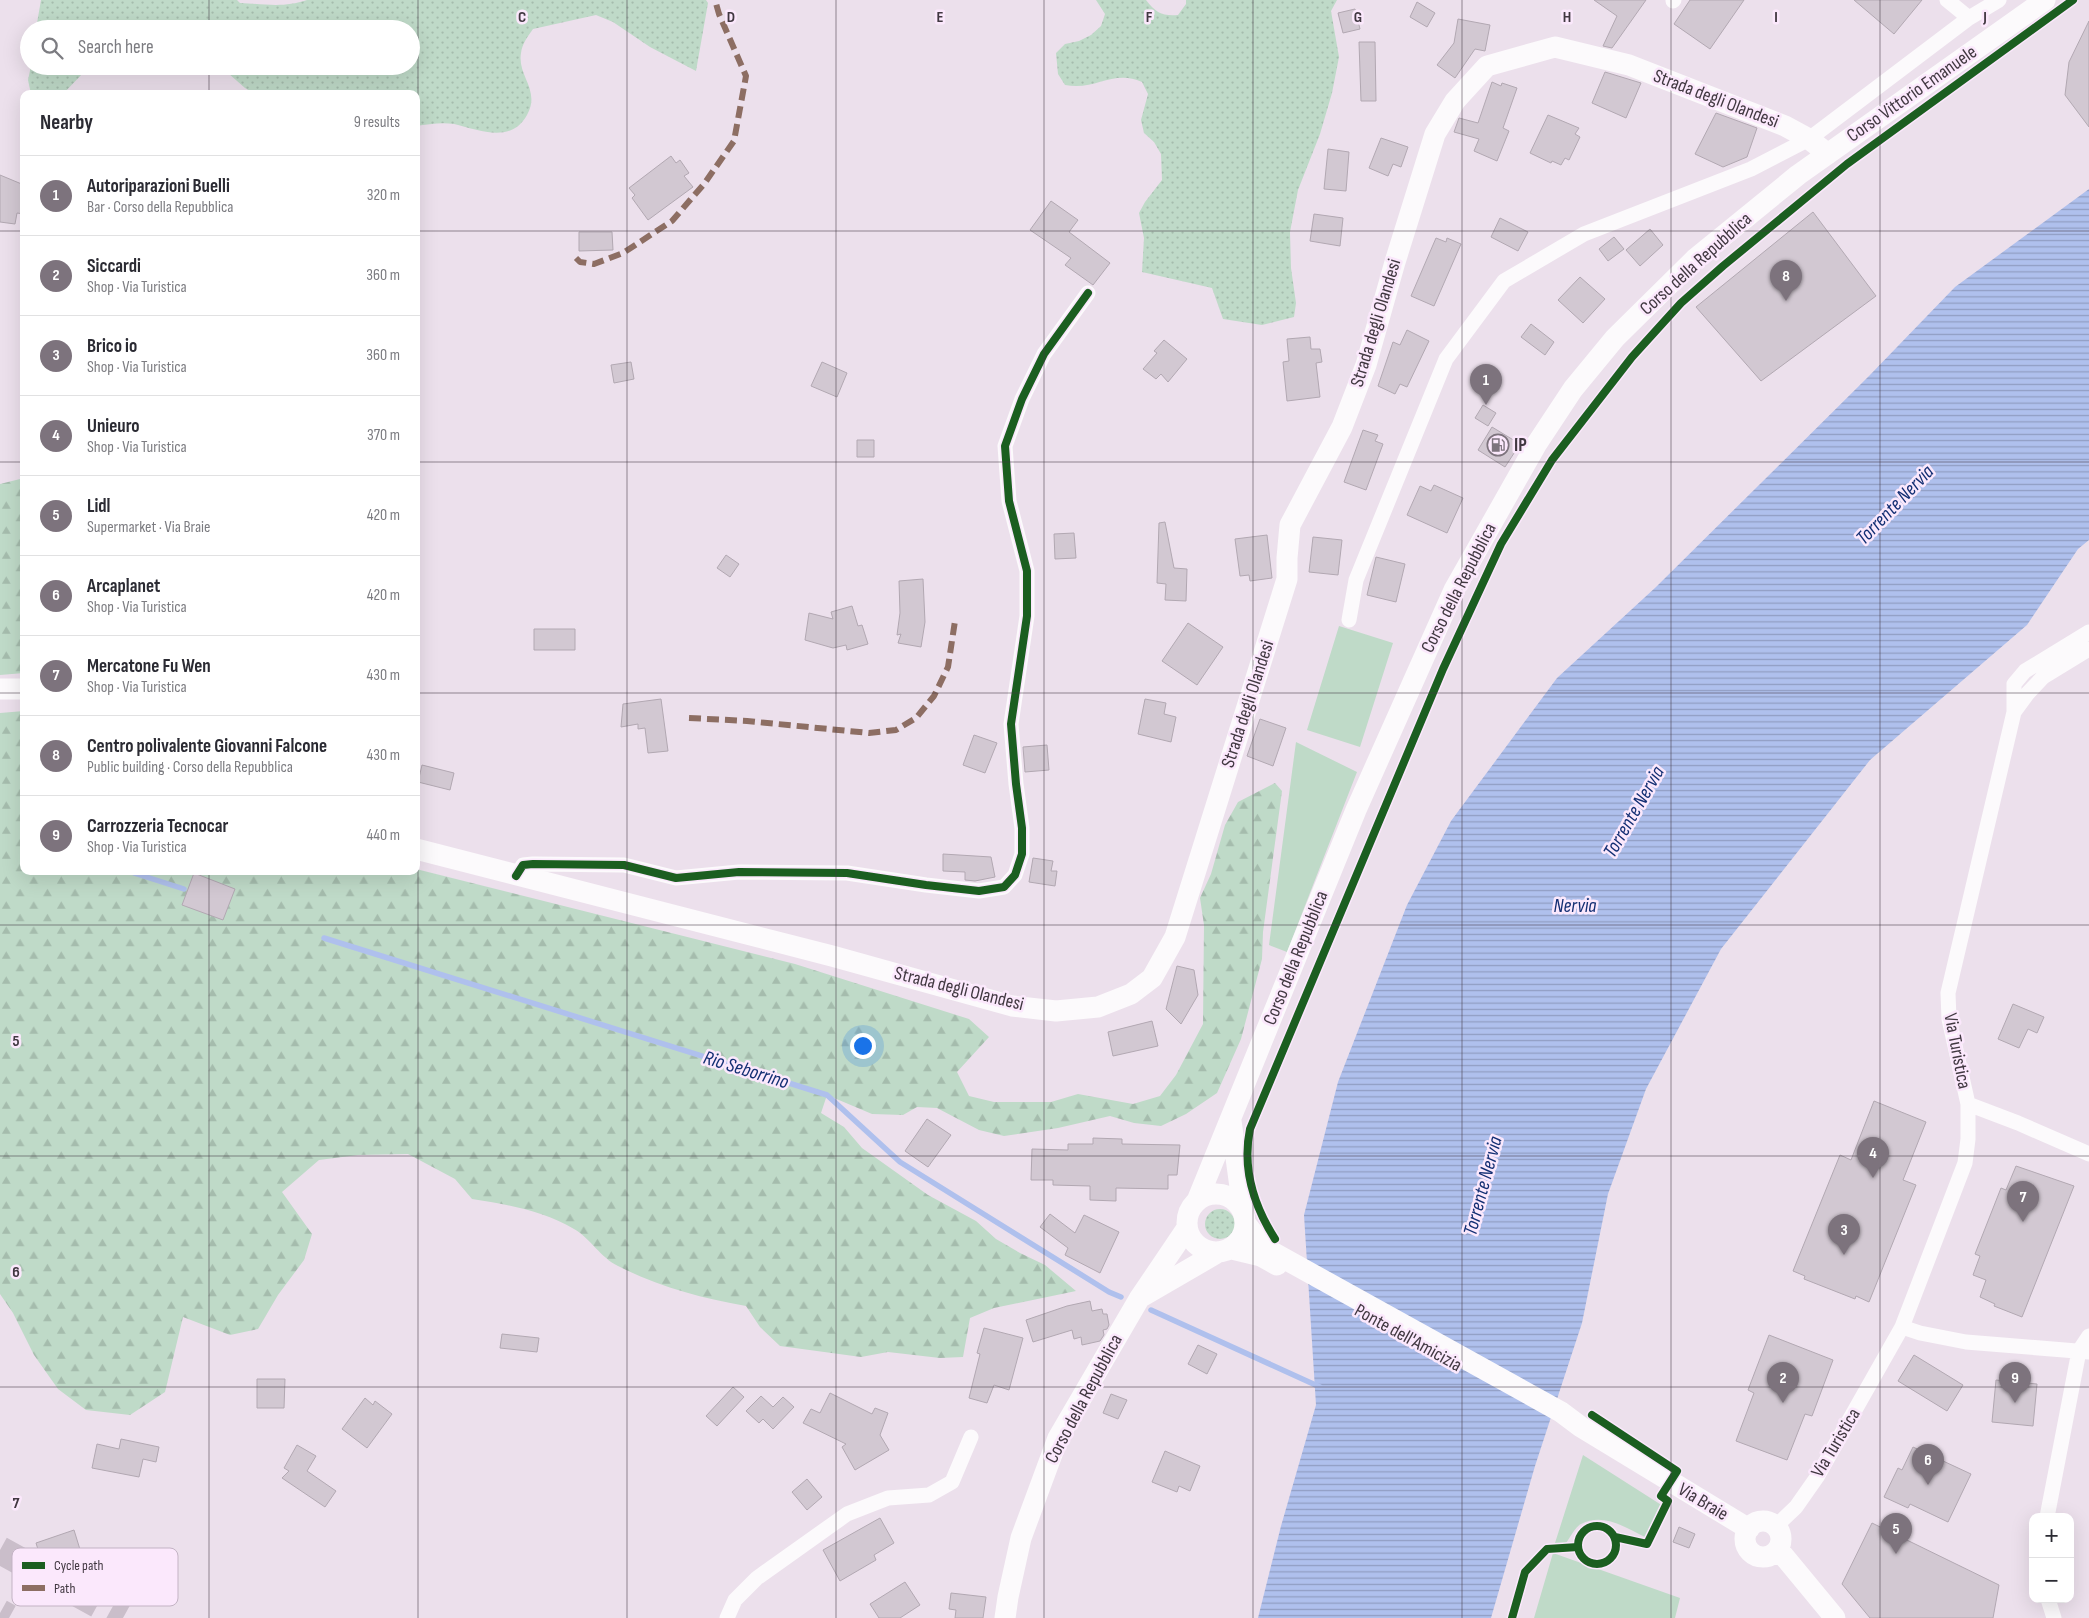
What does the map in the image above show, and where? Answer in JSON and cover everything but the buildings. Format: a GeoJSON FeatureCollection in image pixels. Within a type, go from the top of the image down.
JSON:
{"type":"FeatureCollection","features":[{"type":"Feature","properties":{"kind":"main road","name":"Corso Vittorio Emanuele"},"geometry":{"type":"LineString","coordinates":[[1828,154],[2045,0]]}},
{"type":"Feature","properties":{"kind":"main road","name":"Strada degli Olandesi"},"geometry":{"type":"LineString","coordinates":[[420,850],[832,956],[1012,1006],[1056,1011],[1098,1007],[1130,994],[1152,978],[1175,937],[1285,587],[1290,525],[1342,427],[1366,365],[1395,262],[1435,134],[1456,101],[1487,66],[1555,47],[1629,65],[1785,126],[1809,139],[1828,154]]}},
{"type":"Feature","properties":{"kind":"main road","name":"Corso della Repubblica"},"geometry":{"type":"LineString","coordinates":[[1197,1201],[1356,810],[1454,590],[1536,445],[1573,389],[1615,338],[1695,259],[1798,175],[1828,154]]}},
{"type":"Feature","properties":{"kind":"main road"},"geometry":{"type":"LineString","coordinates":[[0,689],[20,689]]}},
{"type":"Feature","properties":{"kind":"main road","name":"Corso della Repubblica"},"geometry":{"type":"LineString","coordinates":[[1231,1118],[1244,1216]]}},
{"type":"Feature","properties":{"kind":"main road"},"geometry":{"type":"LineString","coordinates":[[1222,1194],[1230,1197],[1244,1216],[1263,1252],[1224,1251],[1201,1248],[1194,1243],[1187,1228],[1187,1218],[1191,1208],[1204,1196],[1222,1194]]}},
{"type":"Feature","properties":{"kind":"main road"},"geometry":{"type":"LineString","coordinates":[[1224,1251],[1239,1242],[1244,1234],[1244,1216]]}},
{"type":"Feature","properties":{"kind":"main road","name":"Corso della Repubblica"},"geometry":{"type":"LineString","coordinates":[[1005,1618],[1021,1538],[1058,1438],[1139,1299],[1187,1228]]}},
{"type":"Feature","properties":{"kind":"main road","name":"Corso della Repubblica"},"geometry":{"type":"LineString","coordinates":[[1139,1299],[1224,1251]]}},
{"type":"Feature","properties":{"kind":"main road","name":"Ponte dell'Amicizia"},"geometry":{"type":"LineString","coordinates":[[1263,1252],[1581,1428]]}},
{"type":"Feature","properties":{"kind":"main road","name":"Via Braie"},"geometry":{"type":"LineString","coordinates":[[1581,1428],[1749,1529]]}},
{"type":"Feature","properties":{"kind":"main road"},"geometry":{"type":"LineString","coordinates":[[1758,1522],[1770,1523],[1775,1527],[1781,1537],[1778,1549],[1769,1556],[1763,1557],[1753,1554],[1745,1540],[1749,1529],[1758,1522]]}},
{"type":"Feature","properties":{"kind":"main road"},"geometry":{"type":"LineString","coordinates":[[1778,1549],[1836,1618]]}},
{"type":"Feature","properties":{"kind":"street"},"geometry":{"type":"LineString","coordinates":[[1947,0],[1969,18]]}},
{"type":"Feature","properties":{"kind":"street"},"geometry":{"type":"LineString","coordinates":[[1349,620],[1356,580],[1446,358],[1504,281],[1584,234],[1751,169],[1809,139],[1969,18],[1999,0]]}},
{"type":"Feature","properties":{"kind":"street"},"geometry":{"type":"LineString","coordinates":[[516,876],[522,865],[624,865],[676,878],[739,872],[847,873],[979,891],[1004,887],[1015,876],[1022,854],[1022,828],[1011,724],[1027,616],[1027,572],[1009,501],[1005,446],[1022,400],[1044,354],[1088,292]]}},
{"type":"Feature","properties":{"kind":"street","name":"Via Turistica"},"geometry":{"type":"LineString","coordinates":[[1775,1527],[1796,1507],[1817,1477],[1902,1327],[1965,1163],[1968,1139],[1968,1104],[1948,1019],[1948,993],[2014,712],[2014,684],[2025,671],[2089,632]]}},
{"type":"Feature","properties":{"kind":"street","name":"Via Turistica"},"geometry":{"type":"LineString","coordinates":[[2014,712],[2043,677],[2089,649]]}},
{"type":"Feature","properties":{"kind":"street"},"geometry":{"type":"LineString","coordinates":[[1968,1104],[2089,1154]]}},
{"type":"Feature","properties":{"kind":"street"},"geometry":{"type":"LineString","coordinates":[[1902,1327],[1920,1333],[1966,1342],[2084,1352]]}},
{"type":"Feature","properties":{"kind":"street"},"geometry":{"type":"LineString","coordinates":[[2048,1513],[2089,1336]]}},
{"type":"Feature","properties":{"kind":"street"},"geometry":{"type":"LineString","coordinates":[[727,1618],[735,1600],[757,1578],[846,1514],[888,1498],[929,1495],[952,1482],[971,1437]]}},
{"type":"Feature","properties":{"kind":"street"},"geometry":{"type":"LineString","coordinates":[[2049,1603],[2054,1618]]}},
{"type":"Feature","properties":{"kind":"green space"},"geometry":{"type":"Polygon","coordinates":[[[41,0],[237,0],[240,3],[274,5],[307,0],[706,0],[708,3],[696,71],[650,47],[613,22],[596,15],[533,29],[521,53],[522,69],[530,90],[531,106],[520,124],[512,129],[494,133],[449,123],[420,125],[420,90],[248,90],[230,75],[420,75],[420,20],[38,20],[41,0]]]}},
{"type":"Feature","properties":{"kind":"green space"},"geometry":{"type":"Polygon","coordinates":[[[1096,0],[1146,0],[1160,13],[1178,15],[1186,4],[1186,0],[1337,0],[1331,11],[1339,57],[1332,93],[1320,134],[1298,190],[1290,232],[1291,268],[1296,303],[1294,317],[1262,325],[1223,319],[1212,288],[1142,272],[1144,238],[1139,213],[1162,180],[1161,154],[1154,142],[1144,133],[1141,120],[1148,94],[1142,82],[1132,79],[1113,79],[1076,86],[1065,85],[1058,74],[1056,53],[1065,44],[1079,41],[1091,35],[1101,26],[1105,14],[1096,0]]]}},
{"type":"Feature","properties":{"kind":"green space"},"geometry":{"type":"Polygon","coordinates":[[[29,75],[81,75],[67,90],[30,90],[29,75]]]}},
{"type":"Feature","properties":{"kind":"green space"},"geometry":{"type":"Polygon","coordinates":[[[20,479],[20,673],[0,675],[0,484],[20,479]]]}},
{"type":"Feature","properties":{"kind":"green space"},"geometry":{"type":"Polygon","coordinates":[[[1339,626],[1393,643],[1360,747],[1307,730],[1339,626]]]}},
{"type":"Feature","properties":{"kind":"green space"},"geometry":{"type":"Polygon","coordinates":[[[20,711],[20,875],[420,875],[420,870],[795,964],[969,1019],[989,1037],[957,1072],[969,1096],[994,1102],[1051,1102],[1078,1094],[1133,1104],[1160,1096],[1176,1075],[1203,1024],[1204,925],[1200,898],[1211,874],[1225,825],[1238,802],[1275,783],[1282,791],[1263,932],[1262,959],[1241,1039],[1217,1093],[1186,1114],[1161,1126],[1134,1123],[1110,1116],[1058,1128],[1004,1136],[979,1130],[937,1108],[917,1107],[903,1115],[872,1114],[827,1095],[821,1113],[844,1127],[862,1148],[928,1195],[976,1221],[996,1239],[1045,1265],[1076,1291],[994,1308],[970,1318],[963,1357],[940,1358],[888,1352],[861,1357],[780,1346],[760,1327],[746,1306],[680,1291],[633,1273],[612,1262],[580,1233],[550,1217],[498,1203],[472,1199],[455,1179],[408,1154],[358,1155],[319,1160],[282,1192],[312,1234],[304,1260],[278,1295],[258,1329],[230,1335],[183,1317],[165,1392],[130,1415],[86,1410],[58,1389],[34,1355],[13,1313],[0,1294],[0,713],[20,711]]]}},
{"type":"Feature","properties":{"kind":"green space"},"geometry":{"type":"Polygon","coordinates":[[[1296,742],[1357,772],[1287,952],[1269,945],[1296,742]]]}},
{"type":"Feature","properties":{"kind":"green space"},"geometry":{"type":"Polygon","coordinates":[[[1220,1209],[1226,1210],[1234,1218],[1234,1230],[1226,1238],[1220,1239],[1214,1238],[1206,1230],[1205,1224],[1206,1218],[1214,1210],[1220,1209]]]}},
{"type":"Feature","properties":{"kind":"green space"},"geometry":{"type":"Polygon","coordinates":[[[1583,1455],[1663,1506],[1647,1538],[1615,1523],[1598,1520],[1579,1525],[1566,1543],[1555,1543],[1583,1455]]]}},
{"type":"Feature","properties":{"kind":"green space"},"geometry":{"type":"Polygon","coordinates":[[[1553,1553],[1680,1598],[1675,1618],[1534,1618],[1553,1553]]]}},
{"type":"Feature","properties":{"kind":"water","name":"Nervia"},"geometry":{"type":"Polygon","coordinates":[[[2089,189],[2089,540],[2078,549],[2027,625],[1870,760],[1721,949],[1646,1089],[1608,1194],[1582,1323],[1535,1466],[1491,1618],[1258,1618],[1281,1526],[1316,1405],[1304,1215],[1338,1082],[1407,905],[1451,821],[1557,678],[1656,587],[1869,376],[1955,287],[2089,189]]]}},
{"type":"Feature","properties":{"kind":"waterway","name":"Rio Seborrino"},"geometry":{"type":"LineString","coordinates":[[140,875],[184,889]]}},
{"type":"Feature","properties":{"kind":"waterway","name":"Rio Seborrino"},"geometry":{"type":"LineString","coordinates":[[324,938],[827,1095],[900,1162],[1109,1292],[1121,1297]]}},
{"type":"Feature","properties":{"kind":"waterway"},"geometry":{"type":"LineString","coordinates":[[1151,1310],[1320,1387]]}},
{"type":"Feature","properties":{"kind":"tunnel"},"geometry":{"type":"LineString","coordinates":[[0,1550],[12,1557]]}},
{"type":"Feature","properties":{"kind":"tunnel"},"geometry":{"type":"LineString","coordinates":[[101,1606],[123,1618]]}},
{"type":"Feature","properties":{"kind":"tunnel"},"geometry":{"type":"LineString","coordinates":[[0,1613],[9,1618]]}},
{"type":"Feature","properties":{"kind":"marked path"},"geometry":{"type":"LineString","coordinates":[[576,258],[580,262],[594,264],[623,253],[672,221],[704,184],[734,141],[746,76],[719,14],[715,0]]}},
{"type":"Feature","properties":{"kind":"marked path"},"geometry":{"type":"LineString","coordinates":[[689,718],[747,721],[869,733],[896,730],[916,718],[934,696],[948,667],[955,621]]}},
{"type":"Feature","properties":{"kind":"cycle path"},"geometry":{"type":"LineString","coordinates":[[1275,1239],[1261,1213],[1252,1186],[1248,1158],[1250,1129],[1443,669],[1501,544],[1552,460],[1632,357],[1681,303],[1847,164],[2073,0]]}},
{"type":"Feature","properties":{"kind":"cycle path"},"geometry":{"type":"LineString","coordinates":[[516,876],[523,865],[624,865],[676,878],[739,872],[847,873],[979,891],[1004,887],[1015,875],[1022,854],[1022,828],[1011,724],[1027,616],[1027,571],[1009,501],[1005,446],[1022,399],[1044,354],[1088,293]]}},
{"type":"Feature","properties":{"kind":"cycle path"},"geometry":{"type":"LineString","coordinates":[[1592,1415],[1677,1471],[1661,1496],[1668,1501],[1647,1544],[1615,1537]]}},
{"type":"Feature","properties":{"kind":"cycle path"},"geometry":{"type":"LineString","coordinates":[[1597,1526],[1610,1532],[1616,1545],[1610,1558],[1597,1564],[1584,1558],[1578,1545],[1584,1532],[1597,1526]]}},
{"type":"Feature","properties":{"kind":"cycle path"},"geometry":{"type":"LineString","coordinates":[[1512,1618],[1525,1572],[1547,1549],[1578,1547]]}},
{"type":"Feature","properties":{"kind":"place","name":"Centro polivalente Giovanni Falcone"},"geometry":{"type":"Point","coordinates":[1786,301]}},
{"type":"Feature","properties":{"kind":"place","name":"Autoriparazioni Buelli"},"geometry":{"type":"Point","coordinates":[1486,405]}},
{"type":"Feature","properties":{"kind":"place","name":"IP"},"geometry":{"type":"Point","coordinates":[1498,445]}},
{"type":"Feature","properties":{"kind":"place","name":"Unieuro"},"geometry":{"type":"Point","coordinates":[1873,1178]}},
{"type":"Feature","properties":{"kind":"place","name":"Mercatone Fu Wen"},"geometry":{"type":"Point","coordinates":[2023,1222]}},
{"type":"Feature","properties":{"kind":"place","name":"Brico io"},"geometry":{"type":"Point","coordinates":[1844,1255]}},
{"type":"Feature","properties":{"kind":"place","name":"Siccardi"},"geometry":{"type":"Point","coordinates":[1783,1403]}},
{"type":"Feature","properties":{"kind":"place","name":"Carrozzeria Tecnocar"},"geometry":{"type":"Point","coordinates":[2015,1403]}},
{"type":"Feature","properties":{"kind":"place","name":"Arcaplanet"},"geometry":{"type":"Point","coordinates":[1928,1485]}},
{"type":"Feature","properties":{"kind":"place","name":"Lidl"},"geometry":{"type":"Point","coordinates":[1896,1554]}},
{"type":"Feature","properties":{"kind":"water label","name":"Torrente Nervia"},"geometry":{"type":"Point","coordinates":[1895,505]}},
{"type":"Feature","properties":{"kind":"water label","name":"Torrente Nervia"},"geometry":{"type":"Point","coordinates":[1634,812]}},
{"type":"Feature","properties":{"kind":"water label","name":"Torrente Nervia"},"geometry":{"type":"Point","coordinates":[1483,1186]}}]}
